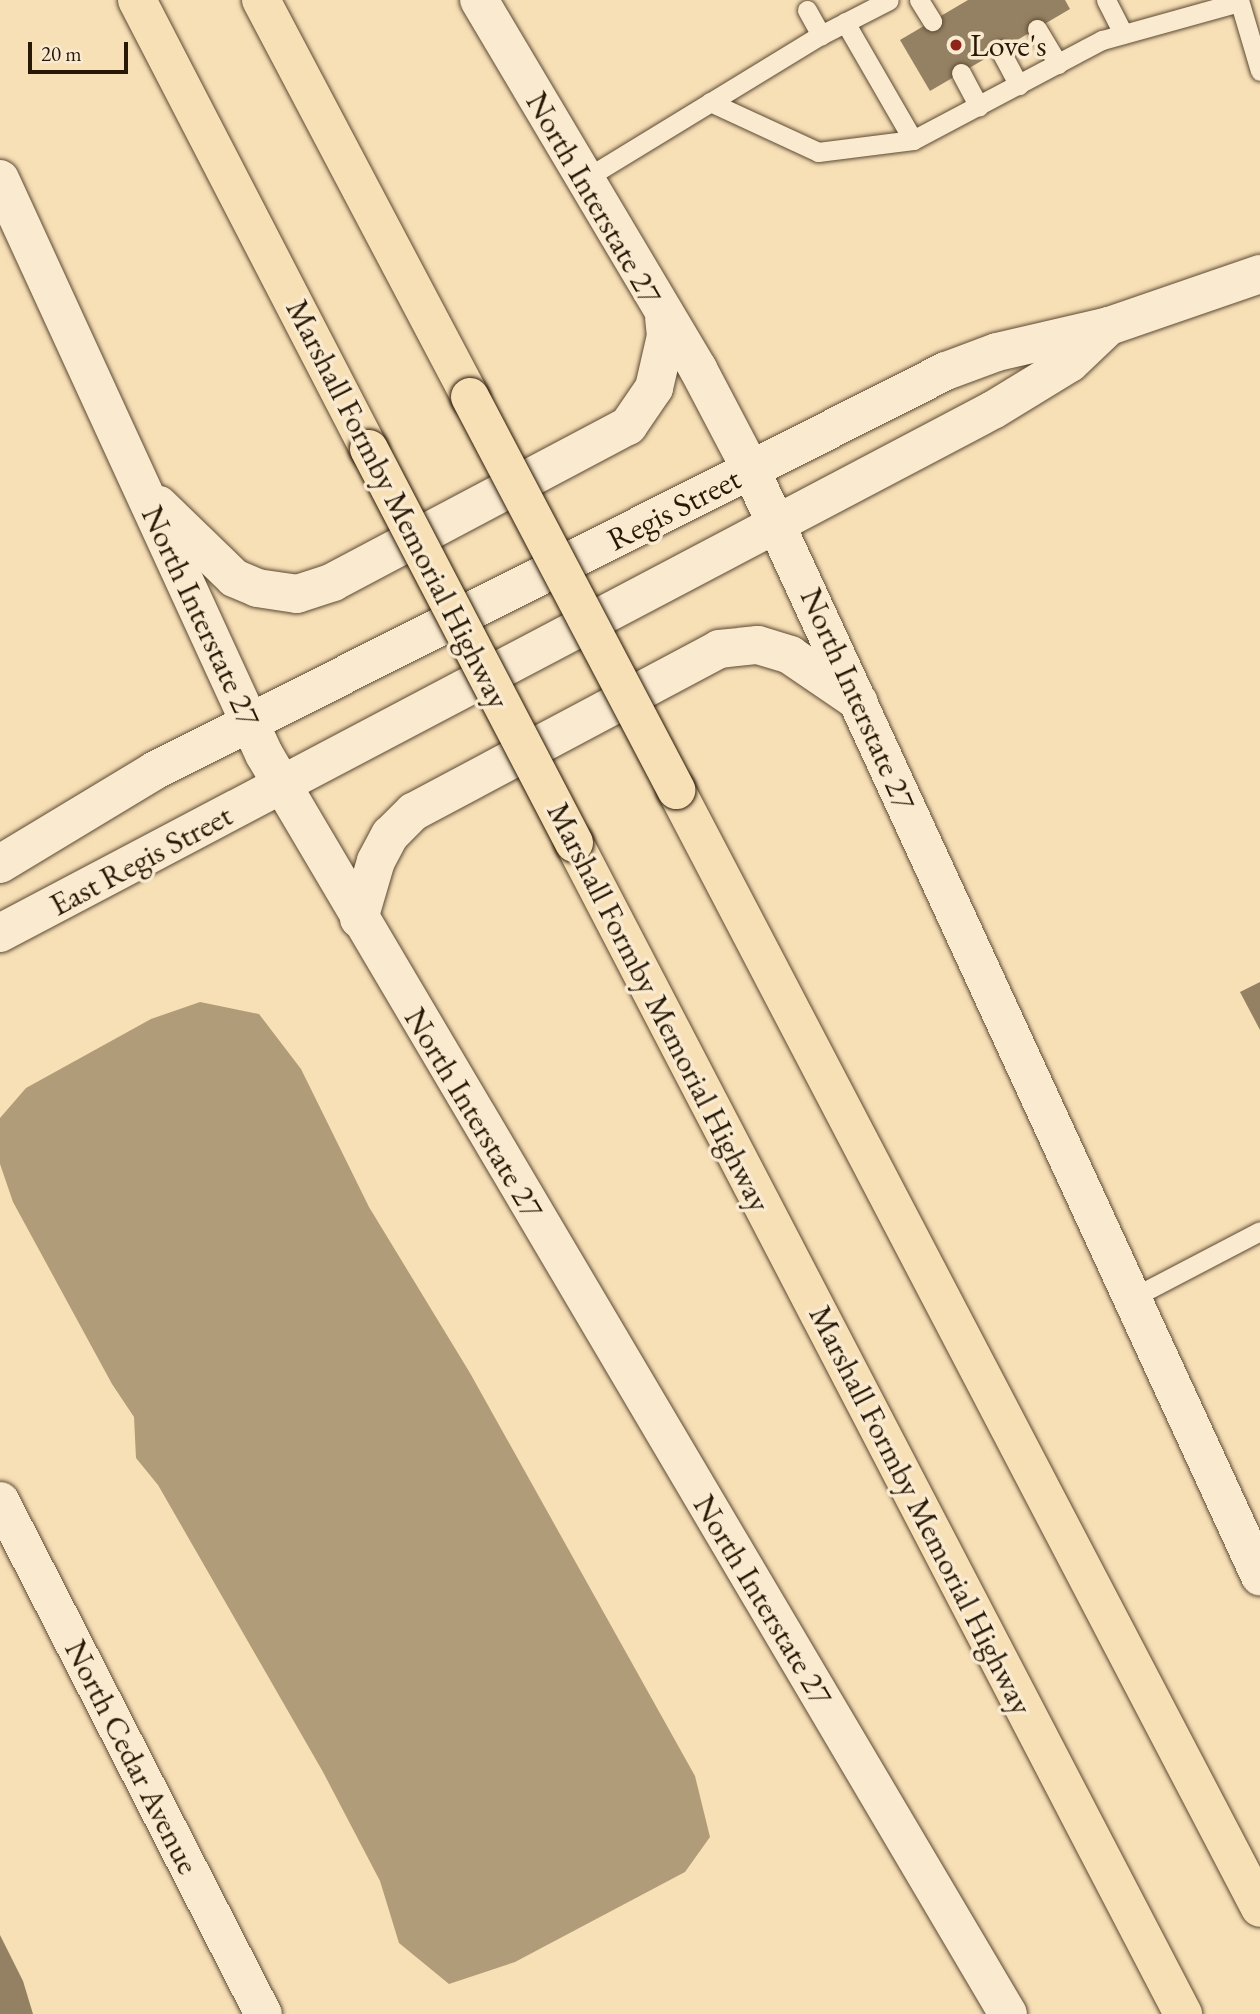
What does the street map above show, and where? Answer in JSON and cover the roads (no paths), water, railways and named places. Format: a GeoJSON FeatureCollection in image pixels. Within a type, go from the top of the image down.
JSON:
{"type":"FeatureCollection","features":[{"type":"Feature","properties":{"kind":"highway","name":"Marshall Formby Memorial Highway"},"geometry":{"type":"LineString","coordinates":[[136,0],[1183,2014]]}},
{"type":"Feature","properties":{"kind":"highway"},"geometry":{"type":"LineString","coordinates":[[261,0],[1260,1908]]}},
{"type":"Feature","properties":{"kind":"main road","name":"North Interstate 27"},"geometry":{"type":"LineString","coordinates":[[479,0],[664,318],[698,369],[751,470],[1260,1576]]}},
{"type":"Feature","properties":{"kind":"main road","name":"North Interstate 27"},"geometry":{"type":"LineString","coordinates":[[0,179],[250,723],[282,786],[1008,2014]]}},
{"type":"Feature","properties":{"kind":"main road","name":"Regis Street"},"geometry":{"type":"LineString","coordinates":[[250,723],[946,371],[997,352],[1109,326],[1260,274]]}},
{"type":"Feature","properties":{"kind":"main road"},"geometry":{"type":"LineString","coordinates":[[143,489],[234,578],[257,588],[297,594],[333,582],[613,438],[628,426],[654,388],[666,336],[664,318]]}},
{"type":"Feature","properties":{"kind":"main road","name":"Regis Street"},"geometry":{"type":"LineString","coordinates":[[282,786],[993,410],[1070,363],[1109,326]]}},
{"type":"Feature","properties":{"kind":"main road"},"geometry":{"type":"LineString","coordinates":[[359,919],[376,861],[390,835],[413,812],[719,649],[758,645],[790,655],[860,703]]}},
{"type":"Feature","properties":{"kind":"main road","name":"East Regis Street"},"geometry":{"type":"LineString","coordinates":[[0,864],[154,771],[250,723]]}},
{"type":"Feature","properties":{"kind":"main road","name":"East Regis Street"},"geometry":{"type":"LineString","coordinates":[[0,933],[282,786]]}},
{"type":"Feature","properties":{"kind":"street","name":"North Cedar Avenue"},"geometry":{"type":"LineString","coordinates":[[0,1500],[263,2014]]}},
{"type":"Feature","properties":{"kind":"lane"},"geometry":{"type":"LineString","coordinates":[[583,180],[821,35],[889,0]]}},
{"type":"Feature","properties":{"kind":"lane"},"geometry":{"type":"LineString","coordinates":[[919,0],[932,21]]}},
{"type":"Feature","properties":{"kind":"lane"},"geometry":{"type":"LineString","coordinates":[[1106,0],[1123,34]]}},
{"type":"Feature","properties":{"kind":"lane"},"geometry":{"type":"LineString","coordinates":[[710,102],[818,152],[913,140],[1102,40],[1239,1],[1260,71]]}},
{"type":"Feature","properties":{"kind":"lane"},"geometry":{"type":"LineString","coordinates":[[807,10],[821,35]]}},
{"type":"Feature","properties":{"kind":"lane"},"geometry":{"type":"LineString","coordinates":[[845,22],[913,140]]}},
{"type":"Feature","properties":{"kind":"lane"},"geometry":{"type":"LineString","coordinates":[[1037,29],[1058,64]]}},
{"type":"Feature","properties":{"kind":"lane"},"geometry":{"type":"LineString","coordinates":[[1000,50],[1020,85]]}},
{"type":"Feature","properties":{"kind":"lane"},"geometry":{"type":"LineString","coordinates":[[961,73],[979,107]]}},
{"type":"Feature","properties":{"kind":"lane"},"geometry":{"type":"LineString","coordinates":[[1132,1298],[1260,1231]]}},
{"type":"Feature","properties":{"kind":"place","name":"Love's"},"geometry":{"type":"Point","coordinates":[956,45]}}]}
